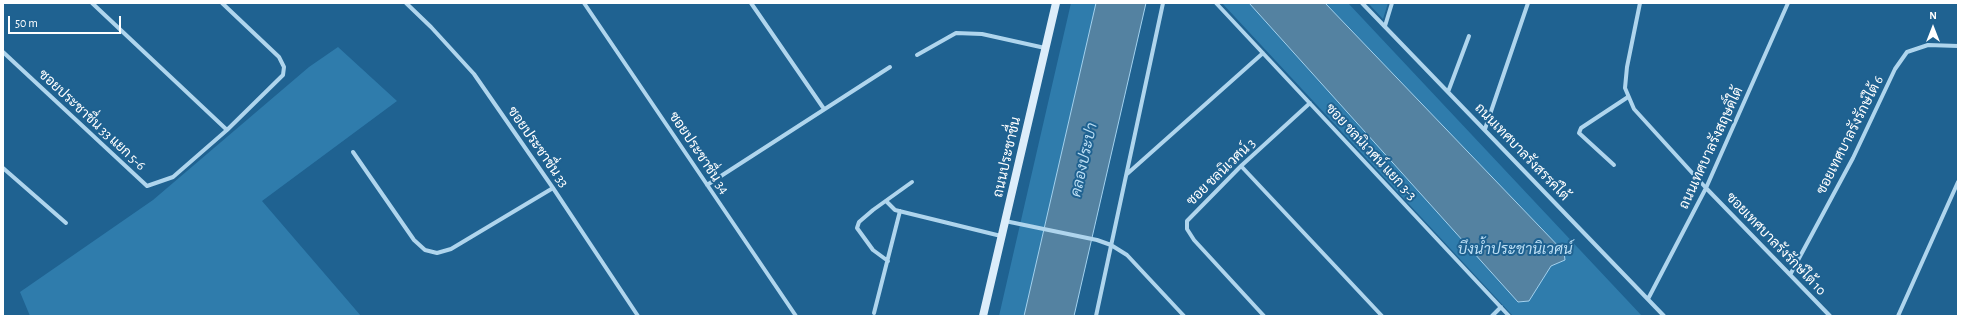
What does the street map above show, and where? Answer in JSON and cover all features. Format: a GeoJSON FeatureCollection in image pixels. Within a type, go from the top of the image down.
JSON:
{"type":"FeatureCollection","features":[{"type":"Feature","properties":{"kind":"main road","name":"ถนนประชาชื่น"},"geometry":{"type":"LineString","coordinates":[[983,316],[1056,3]]}},
{"type":"Feature","properties":{"kind":"street"},"geometry":{"type":"LineString","coordinates":[[92,3],[227,130],[283,75],[284,67],[279,57],[222,3]]}},
{"type":"Feature","properties":{"kind":"street","name":"ซอยประชาชื่น 33"},"geometry":{"type":"LineString","coordinates":[[406,3],[431,27],[474,74],[553,188],[638,316]]}},
{"type":"Feature","properties":{"kind":"street","name":"ซอยประชาชื่น 34"},"geometry":{"type":"LineString","coordinates":[[584,3],[796,316]]}},
{"type":"Feature","properties":{"kind":"street"},"geometry":{"type":"LineString","coordinates":[[752,3],[824,109]]}},
{"type":"Feature","properties":{"kind":"street"},"geometry":{"type":"LineString","coordinates":[[1096,316],[1163,3]]}},
{"type":"Feature","properties":{"kind":"street","name":"ซอย ชลนิเวศน์ แยก 3-3"},"geometry":{"type":"LineString","coordinates":[[1216,3],[1509,316]]}},
{"type":"Feature","properties":{"kind":"street","name":"ถนนเทศบาลรังสรรค์ใต้"},"geometry":{"type":"LineString","coordinates":[[1362,3],[1664,316]]}},
{"type":"Feature","properties":{"kind":"street"},"geometry":{"type":"LineString","coordinates":[[1385,26],[1392,3]]}},
{"type":"Feature","properties":{"kind":"street"},"geometry":{"type":"LineString","coordinates":[[1485,129],[1528,3]]}},
{"type":"Feature","properties":{"kind":"street"},"geometry":{"type":"LineString","coordinates":[[1614,165],[1579,133],[1582,128],[1628,97],[1625,88],[1627,67],[1640,3]]}},
{"type":"Feature","properties":{"kind":"street","name":"ถนนเทศบาลรังสฤษดิ์ใต้"},"geometry":{"type":"LineString","coordinates":[[1648,298],[1706,188],[1788,3]]}},
{"type":"Feature","properties":{"kind":"street"},"geometry":{"type":"LineString","coordinates":[[916,55],[956,33],[982,34],[1045,48]]}},
{"type":"Feature","properties":{"kind":"street"},"geometry":{"type":"LineString","coordinates":[[1448,92],[1469,36]]}},
{"type":"Feature","properties":{"kind":"street","name":"ซอยเทศบาลรังรักษ์ใต้ 6"},"geometry":{"type":"LineString","coordinates":[[1790,275],[1853,158],[1895,69],[1907,52],[1928,45],[1958,46]]}},
{"type":"Feature","properties":{"kind":"street","name":"ซอยประชาชื่น 33 แยก 5-6"},"geometry":{"type":"LineString","coordinates":[[3,52],[147,186],[173,178],[227,130]]}},
{"type":"Feature","properties":{"kind":"street"},"geometry":{"type":"LineString","coordinates":[[1126,174],[1263,53]]}},
{"type":"Feature","properties":{"kind":"street"},"geometry":{"type":"LineString","coordinates":[[708,185],[890,67]]}},
{"type":"Feature","properties":{"kind":"street","name":"ซอยเทศบาลรังรักษ์ใต้ 10"},"geometry":{"type":"LineString","coordinates":[[1628,97],[1634,108],[1706,188],[1830,316]]}},
{"type":"Feature","properties":{"kind":"street","name":"ซอย ชลนิเวศน์ 3"},"geometry":{"type":"LineString","coordinates":[[1264,316],[1194,240],[1187,229],[1187,221],[1241,166],[1310,103]]}},
{"type":"Feature","properties":{"kind":"street"},"geometry":{"type":"LineString","coordinates":[[353,152],[414,240],[425,250],[437,253],[450,250],[553,188]]}},
{"type":"Feature","properties":{"kind":"street"},"geometry":{"type":"LineString","coordinates":[[1241,166],[1382,316]]}},
{"type":"Feature","properties":{"kind":"street"},"geometry":{"type":"LineString","coordinates":[[3,168],[66,223]]}},
{"type":"Feature","properties":{"kind":"street"},"geometry":{"type":"LineString","coordinates":[[888,261],[873,250],[857,228],[859,222],[912,182]]}},
{"type":"Feature","properties":{"kind":"street"},"geometry":{"type":"LineString","coordinates":[[1898,316],[1958,182]]}},
{"type":"Feature","properties":{"kind":"street"},"geometry":{"type":"LineString","coordinates":[[886,201],[895,210],[1001,236]]}},
{"type":"Feature","properties":{"kind":"street"},"geometry":{"type":"LineString","coordinates":[[874,313],[900,211]]}},
{"type":"Feature","properties":{"kind":"street"},"geometry":{"type":"LineString","coordinates":[[1005,221],[1097,240],[1111,245],[1127,255],[1184,316]]}},
{"type":"Feature","properties":{"kind":"street"},"geometry":{"type":"LineString","coordinates":[[1492,316],[1501,308]]}},
{"type":"Feature","properties":{"kind":"shaded area"},"geometry":{"type":"Polygon","coordinates":[[[1071,3],[1096,3],[1024,316],[999,316],[1071,3]]]}},
{"type":"Feature","properties":{"kind":"shaded area"},"geometry":{"type":"Polygon","coordinates":[[[1222,3],[1249,3],[1518,302],[1529,301],[1551,266],[1565,260],[1564,252],[1325,3],[1348,3],[1642,316],[1513,316],[1222,3]]]}},
{"type":"Feature","properties":{"kind":"shaded area"},"geometry":{"type":"Polygon","coordinates":[[[1368,3],[1388,3],[1383,19],[1368,3]]]}},
{"type":"Feature","properties":{"kind":"shaded area"},"geometry":{"type":"Polygon","coordinates":[[[338,47],[397,101],[262,201],[361,316],[30,316],[20,292],[153,200],[309,67],[338,47]]]}},
{"type":"Feature","properties":{"kind":"water","name":"คลองประปา"},"geometry":{"type":"Polygon","coordinates":[[[1096,3],[1146,3],[1074,316],[1024,316],[1096,3]]]}},
{"type":"Feature","properties":{"kind":"water","name":"บึงน้ำประชานิเวศน์"},"geometry":{"type":"Polygon","coordinates":[[[1249,3],[1325,3],[1564,252],[1565,260],[1551,266],[1529,301],[1518,302],[1249,3]]]}}]}
